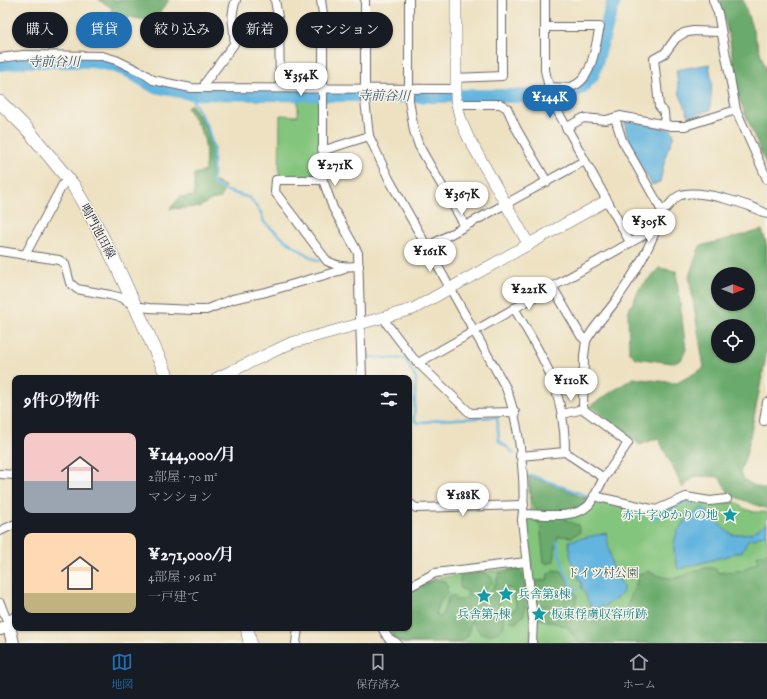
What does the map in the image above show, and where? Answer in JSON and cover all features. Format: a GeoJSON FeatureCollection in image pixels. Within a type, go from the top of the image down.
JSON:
{"type":"FeatureCollection","features":[{"type":"Feature","properties":{"kind":"main road","name":"鳴門池田線"},"geometry":{"type":"LineString","coordinates":[[0,102],[28,130],[70,181],[95,223],[167,375]]}},
{"type":"Feature","properties":{"kind":"main road"},"geometry":{"type":"LineString","coordinates":[[8,623],[13,643]]}},
{"type":"Feature","properties":{"kind":"main road"},"geometry":{"type":"LineString","coordinates":[[248,631],[250,643]]}},
{"type":"Feature","properties":{"kind":"street"},"geometry":{"type":"LineString","coordinates":[[204,88],[205,83],[234,44],[235,36],[232,27],[231,14],[236,0]]}},
{"type":"Feature","properties":{"kind":"street"},"geometry":{"type":"LineString","coordinates":[[275,0],[279,23],[280,87]]}},
{"type":"Feature","properties":{"kind":"street"},"geometry":{"type":"LineString","coordinates":[[321,0],[323,180],[333,208],[358,254],[362,375]]}},
{"type":"Feature","properties":{"kind":"street"},"geometry":{"type":"LineString","coordinates":[[365,0],[365,94],[368,136],[389,179],[506,388],[515,412],[524,505],[522,520],[533,618],[532,643]]}},
{"type":"Feature","properties":{"kind":"street"},"geometry":{"type":"LineString","coordinates":[[409,0],[409,94],[414,131],[420,146],[465,226]]}},
{"type":"Feature","properties":{"kind":"street"},"geometry":{"type":"LineString","coordinates":[[456,0],[456,93],[468,137],[529,245]]}},
{"type":"Feature","properties":{"kind":"street"},"geometry":{"type":"LineString","coordinates":[[456,93],[502,76],[502,0]]}},
{"type":"Feature","properties":{"kind":"street"},"geometry":{"type":"LineString","coordinates":[[545,0],[545,70],[552,101],[630,242]]}},
{"type":"Feature","properties":{"kind":"street"},"geometry":{"type":"LineString","coordinates":[[713,0],[718,13],[736,110],[767,179]]}},
{"type":"Feature","properties":{"kind":"street"},"geometry":{"type":"LineString","coordinates":[[546,27],[600,27],[589,70],[584,77],[570,87],[549,89]]}},
{"type":"Feature","properties":{"kind":"street"},"geometry":{"type":"LineString","coordinates":[[666,124],[664,112],[659,106],[654,59],[665,53],[676,38],[684,33],[693,31],[721,32]]}},
{"type":"Feature","properties":{"kind":"street"},"geometry":{"type":"LineString","coordinates":[[0,58],[23,54],[102,56],[116,60],[143,73],[153,80],[191,88],[280,87],[322,93],[365,94],[456,93],[500,104],[507,108],[516,128],[547,182]]}},
{"type":"Feature","properties":{"kind":"street"},"geometry":{"type":"LineString","coordinates":[[566,128],[583,118],[606,120],[620,116],[685,126],[736,110]]}},
{"type":"Feature","properties":{"kind":"street"},"geometry":{"type":"LineString","coordinates":[[615,118],[622,140],[662,211]]}},
{"type":"Feature","properties":{"kind":"street"},"geometry":{"type":"LineString","coordinates":[[322,149],[328,149],[368,136]]}},
{"type":"Feature","properties":{"kind":"street"},"geometry":{"type":"LineString","coordinates":[[427,246],[547,182],[584,160]]}},
{"type":"Feature","properties":{"kind":"street"},"geometry":{"type":"LineString","coordinates":[[323,180],[276,180],[275,192],[327,261],[335,265],[345,267],[359,266]]}},
{"type":"Feature","properties":{"kind":"street"},"geometry":{"type":"LineString","coordinates":[[25,256],[63,184],[70,181]]}},
{"type":"Feature","properties":{"kind":"street"},"geometry":{"type":"LineString","coordinates":[[583,409],[584,356],[586,340],[594,327],[619,297],[658,227],[662,211],[679,195],[694,193],[707,194],[759,210],[767,214]]}},
{"type":"Feature","properties":{"kind":"street"},"geometry":{"type":"LineString","coordinates":[[223,375],[290,343],[385,318],[413,309],[606,201]]}},
{"type":"Feature","properties":{"kind":"street"},"geometry":{"type":"LineString","coordinates":[[418,363],[658,227]]}},
{"type":"Feature","properties":{"kind":"street"},"geometry":{"type":"LineString","coordinates":[[0,251],[59,260],[65,264],[70,283],[77,289],[122,298],[134,306],[149,308],[206,310],[233,299],[272,290],[342,270],[345,267]]}},
{"type":"Feature","properties":{"kind":"street"},"geometry":{"type":"LineString","coordinates":[[552,286],[581,336],[586,340]]}},
{"type":"Feature","properties":{"kind":"street"},"geometry":{"type":"LineString","coordinates":[[514,308],[541,352],[553,377],[563,414],[565,452]]}},
{"type":"Feature","properties":{"kind":"street"},"geometry":{"type":"LineString","coordinates":[[385,318],[387,324],[418,363],[470,413],[515,412]]}},
{"type":"Feature","properties":{"kind":"street"},"geometry":{"type":"LineString","coordinates":[[764,421],[767,402]]}},
{"type":"Feature","properties":{"kind":"street"},"geometry":{"type":"LineString","coordinates":[[563,414],[583,409]]}},
{"type":"Feature","properties":{"kind":"street"},"geometry":{"type":"LineString","coordinates":[[523,514],[565,514],[579,511],[588,505],[628,442],[583,409]]}},
{"type":"Feature","properties":{"kind":"street"},"geometry":{"type":"LineString","coordinates":[[520,456],[565,452],[604,478]]}},
{"type":"Feature","properties":{"kind":"street"},"geometry":{"type":"LineString","coordinates":[[0,474],[12,475]]}},
{"type":"Feature","properties":{"kind":"street"},"geometry":{"type":"LineString","coordinates":[[594,496],[656,510],[686,497],[710,501],[727,498]]}},
{"type":"Feature","properties":{"kind":"street"},"geometry":{"type":"LineString","coordinates":[[412,505],[416,508],[524,505]]}},
{"type":"Feature","properties":{"kind":"street"},"geometry":{"type":"LineString","coordinates":[[0,531],[12,525]]}},
{"type":"Feature","properties":{"kind":"street"},"geometry":{"type":"LineString","coordinates":[[412,585],[435,573],[526,562]]}},
{"type":"Feature","properties":{"kind":"street"},"geometry":{"type":"LineString","coordinates":[[0,603],[8,623]]}},
{"type":"Feature","properties":{"kind":"street"},"geometry":{"type":"LineString","coordinates":[[296,643],[298,631]]}},
{"type":"Feature","properties":{"kind":"street"},"geometry":{"type":"LineString","coordinates":[[384,631],[388,638],[397,643]]}},
{"type":"Feature","properties":{"kind":"green space"},"geometry":{"type":"Polygon","coordinates":[[[99,0],[169,0],[160,12],[140,12],[140,19],[132,18],[132,12],[111,12],[112,8],[99,0]]]}},
{"type":"Feature","properties":{"kind":"green space"},"geometry":{"type":"Polygon","coordinates":[[[720,0],[743,0],[767,73],[767,167],[739,99],[730,41],[720,0]]]}},
{"type":"Feature","properties":{"kind":"green space"},"geometry":{"type":"Polygon","coordinates":[[[298,99],[319,99],[320,177],[279,178],[280,115],[298,116],[298,99]]]}},
{"type":"Feature","properties":{"kind":"green space"},"geometry":{"type":"Polygon","coordinates":[[[191,104],[206,127],[214,147],[212,181],[225,186],[221,198],[211,200],[200,207],[170,209],[180,197],[194,196],[194,174],[205,171],[206,151],[204,138],[187,108],[191,104]]]}},
{"type":"Feature","properties":{"kind":"green space"},"geometry":{"type":"Polygon","coordinates":[[[762,230],[767,246],[767,352],[747,452],[740,473],[748,482],[767,490],[767,509],[730,495],[719,477],[695,476],[683,488],[658,438],[640,445],[590,406],[633,378],[677,383],[704,368],[689,276],[700,246],[762,230]]]}},
{"type":"Feature","properties":{"kind":"green space"},"geometry":{"type":"Polygon","coordinates":[[[659,268],[676,271],[686,350],[681,360],[672,363],[635,358],[629,352],[628,312],[640,288],[659,268]]]}},
{"type":"Feature","properties":{"kind":"green space","name":"ドイツ村公園"},"geometry":{"type":"Polygon","coordinates":[[[528,476],[564,487],[578,496],[654,514],[685,500],[736,502],[743,508],[754,512],[767,512],[767,643],[401,643],[389,636],[389,631],[412,631],[412,590],[435,578],[531,566],[525,522],[531,517],[528,476]]]}},
{"type":"Feature","properties":{"kind":"green space"},"geometry":{"type":"Polygon","coordinates":[[[529,476],[563,488],[588,500],[566,517],[567,521],[578,525],[580,532],[572,537],[558,536],[554,561],[548,564],[544,562],[540,525],[537,523],[536,509],[532,503],[529,476]]]}},
{"type":"Feature","properties":{"kind":"green space"},"geometry":{"type":"Polygon","coordinates":[[[767,552],[767,643],[579,643],[567,627],[538,618],[537,612],[541,609],[589,614],[621,613],[629,602],[637,582],[636,576],[648,571],[669,578],[676,578],[706,568],[716,569],[718,573],[742,570],[758,562],[757,556],[767,552]]]}},
{"type":"Feature","properties":{"kind":"green space"},"geometry":{"type":"Polygon","coordinates":[[[519,569],[524,579],[526,591],[524,615],[515,623],[512,622],[509,615],[516,607],[514,591],[511,588],[506,589],[500,598],[499,602],[504,624],[503,628],[498,632],[490,634],[480,633],[471,621],[468,636],[459,643],[404,643],[394,637],[393,631],[412,631],[412,591],[434,580],[445,581],[447,592],[439,604],[436,614],[441,618],[449,596],[453,595],[455,600],[462,600],[467,597],[468,591],[460,588],[460,578],[463,575],[484,572],[492,578],[493,582],[486,589],[480,590],[477,595],[477,600],[482,602],[496,583],[499,573],[519,569]]]}},
{"type":"Feature","properties":{"kind":"green space"},"geometry":{"type":"Polygon","coordinates":[[[554,570],[562,571],[577,596],[574,610],[535,605],[534,581],[547,580],[548,574],[554,570]]]}},
{"type":"Feature","properties":{"kind":"water"},"geometry":{"type":"Polygon","coordinates":[[[709,64],[712,82],[710,110],[689,117],[679,92],[676,70],[709,64]]]}},
{"type":"Feature","properties":{"kind":"water"},"geometry":{"type":"Polygon","coordinates":[[[625,120],[672,130],[674,136],[666,154],[660,182],[652,185],[639,162],[628,137],[625,120]]]}},
{"type":"Feature","properties":{"kind":"water"},"geometry":{"type":"Polygon","coordinates":[[[703,507],[725,530],[733,535],[752,533],[767,523],[766,535],[759,536],[754,540],[753,538],[749,539],[741,553],[733,553],[731,555],[678,569],[674,549],[677,533],[681,526],[694,513],[703,507]]]}},
{"type":"Feature","properties":{"kind":"water"},"geometry":{"type":"Polygon","coordinates":[[[606,533],[613,570],[623,586],[623,591],[618,597],[608,604],[599,608],[594,608],[590,605],[583,588],[581,588],[582,585],[571,558],[569,541],[606,533]]]}},
{"type":"Feature","properties":{"kind":"waterway","name":"寺前谷川"},"geometry":{"type":"LineString","coordinates":[[0,64],[24,61],[92,61],[110,64],[129,71],[154,86],[191,93],[435,96],[542,96],[568,94],[580,88],[592,76],[614,0]]}},
{"type":"Feature","properties":{"kind":"waterway"},"geometry":{"type":"LineString","coordinates":[[191,93],[191,97],[208,128],[213,148],[213,184],[227,191],[250,198],[261,213],[264,222],[285,240],[312,258],[320,261]]}},
{"type":"Feature","properties":{"kind":"waterway"},"geometry":{"type":"LineString","coordinates":[[365,342],[366,355],[369,357],[405,359],[416,379],[414,420],[418,423],[437,420],[497,417],[499,441],[514,453]]}},
{"type":"Feature","properties":{"kind":"waterway"},"geometry":{"type":"LineString","coordinates":[[531,475],[587,496]]}},
{"type":"Feature","properties":{"kind":"waterway"},"geometry":{"type":"LineString","coordinates":[[650,516],[652,520],[682,503],[693,503]]}},
{"type":"Feature","properties":{"kind":"waterway"},"geometry":{"type":"LineString","coordinates":[[557,541],[559,554],[566,573],[575,591],[578,589]]}},
{"type":"Feature","properties":{"kind":"place","name":"赤十字ゆかりの地"},"geometry":{"type":"Point","coordinates":[730,515]}},
{"type":"Feature","properties":{"kind":"place","name":"兵舎第8棟"},"geometry":{"type":"Point","coordinates":[506,594]}},
{"type":"Feature","properties":{"kind":"place","name":"兵舎第7棟"},"geometry":{"type":"Point","coordinates":[484,596]}},
{"type":"Feature","properties":{"kind":"place","name":"板東俘虜収容所跡"},"geometry":{"type":"Point","coordinates":[539,614]}}]}
